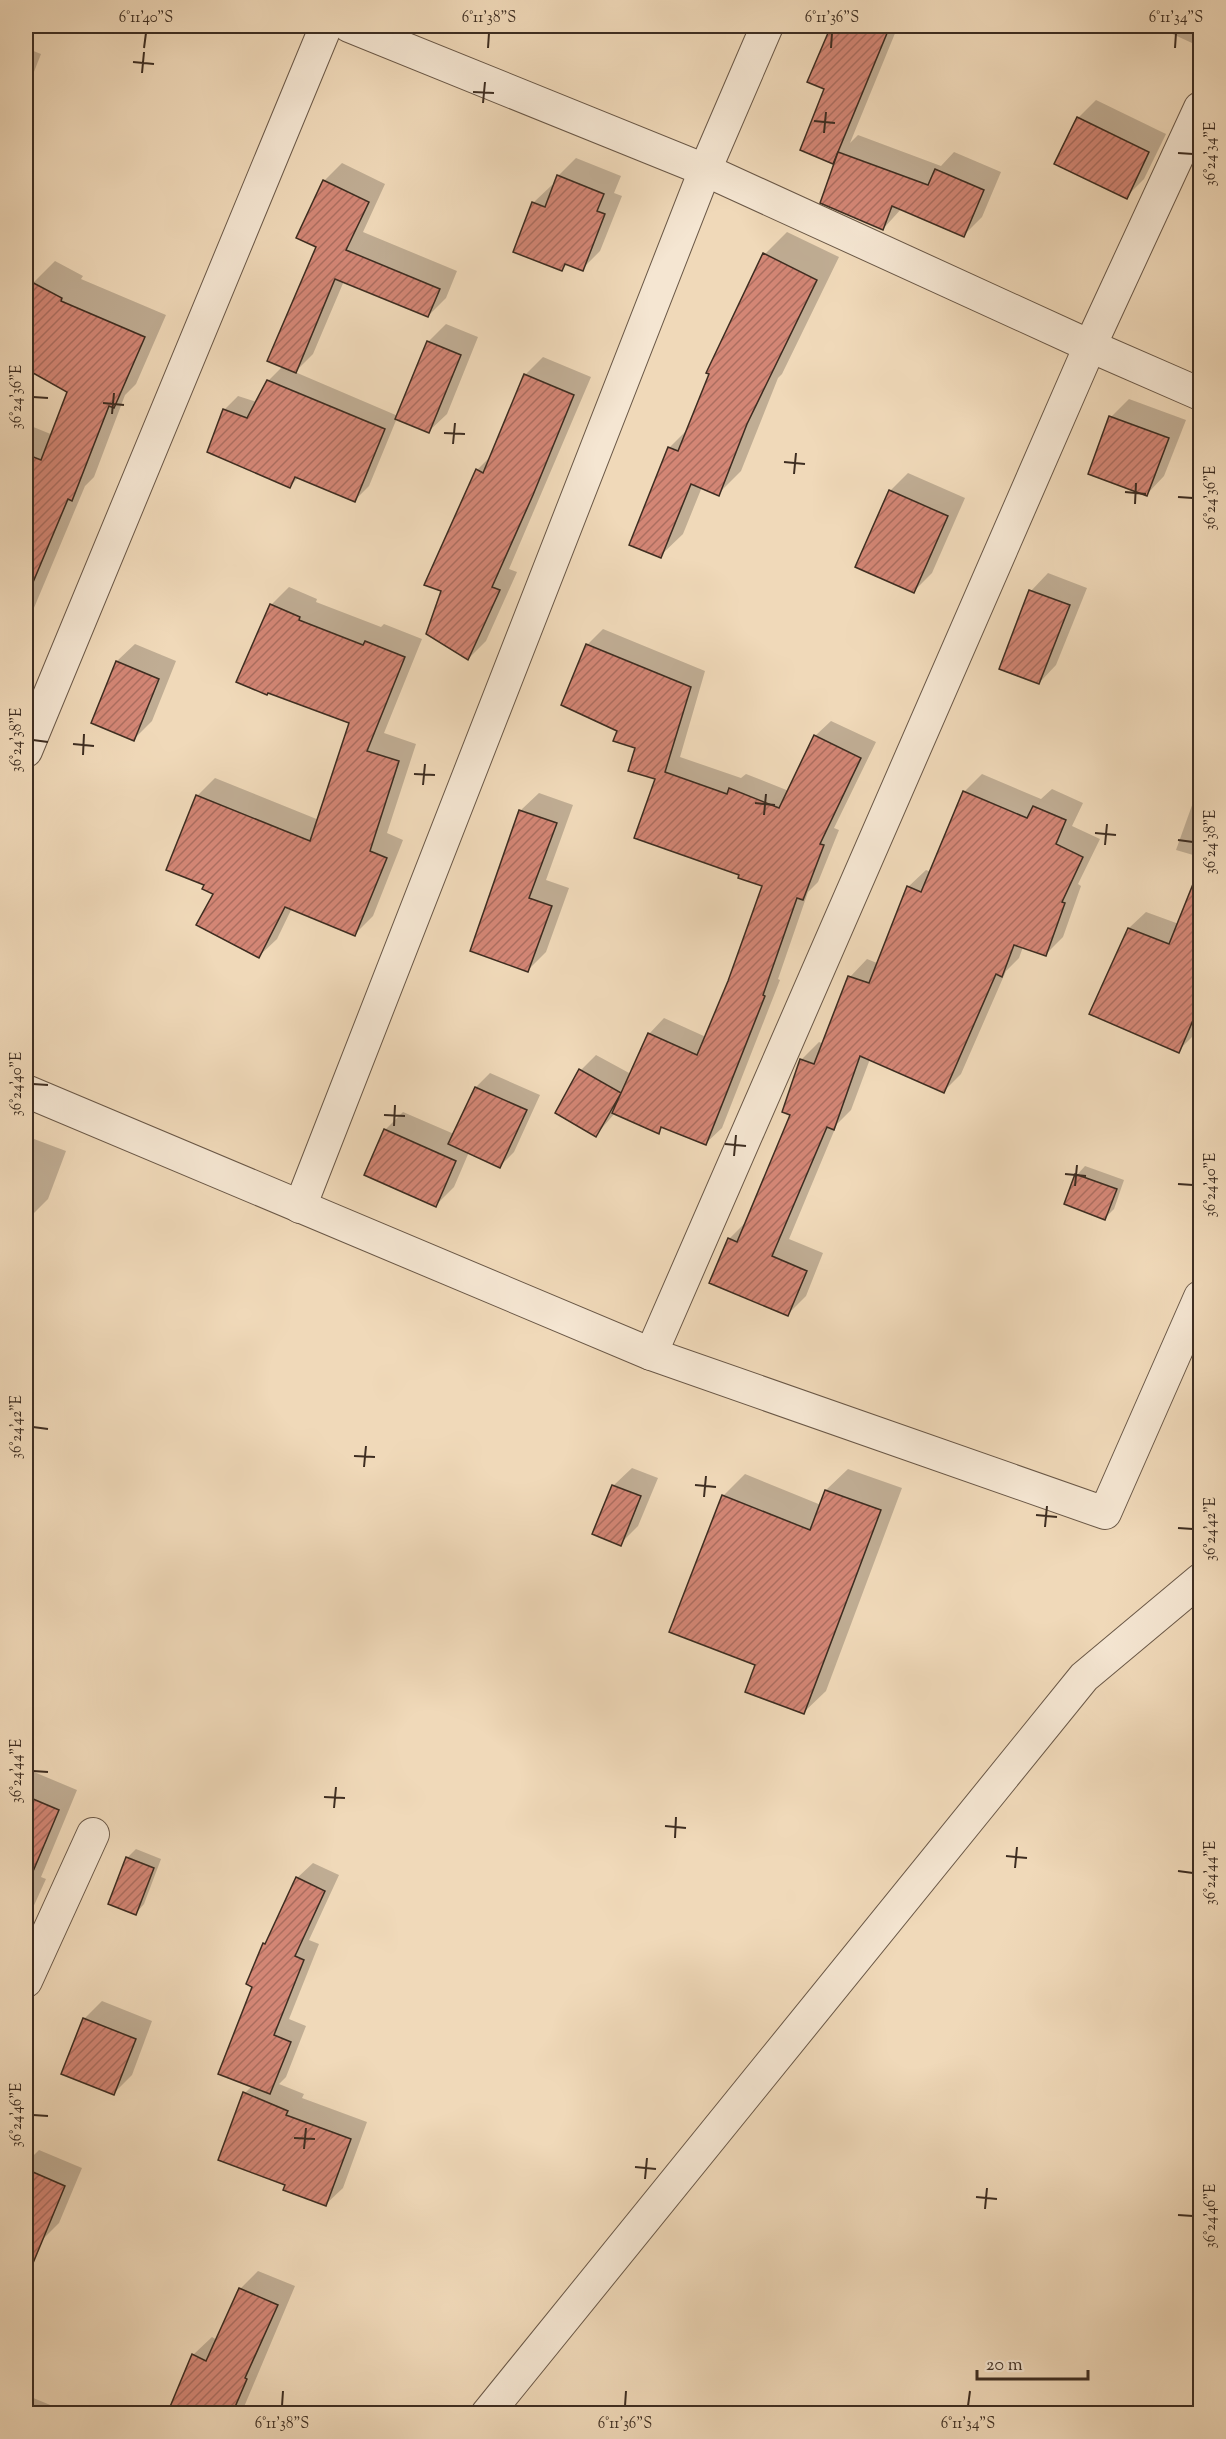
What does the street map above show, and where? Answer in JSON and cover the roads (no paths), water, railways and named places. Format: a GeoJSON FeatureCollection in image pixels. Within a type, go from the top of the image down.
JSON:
{"type":"FeatureCollection","features":[{"type":"Feature","properties":{"kind":"street"},"geometry":{"type":"LineString","coordinates":[[26,751],[326,26]]}},
{"type":"Feature","properties":{"kind":"street"},"geometry":{"type":"LineString","coordinates":[[349,26],[705,170],[1200,394]]}},
{"type":"Feature","properties":{"kind":"street"},"geometry":{"type":"LineString","coordinates":[[300,1207],[705,170],[767,26]]}},
{"type":"Feature","properties":{"kind":"street"},"geometry":{"type":"LineString","coordinates":[[651,1354],[1090,346],[1200,108]]}},
{"type":"Feature","properties":{"kind":"street"},"geometry":{"type":"LineString","coordinates":[[26,1091],[651,1354],[1106,1514],[1200,1297]]}},
{"type":"Feature","properties":{"kind":"street"},"geometry":{"type":"LineString","coordinates":[[487,2414],[1084,1677],[1200,1580]]}},
{"type":"Feature","properties":{"kind":"street"},"geometry":{"type":"LineString","coordinates":[[26,1981],[93,1834]]}}]}
